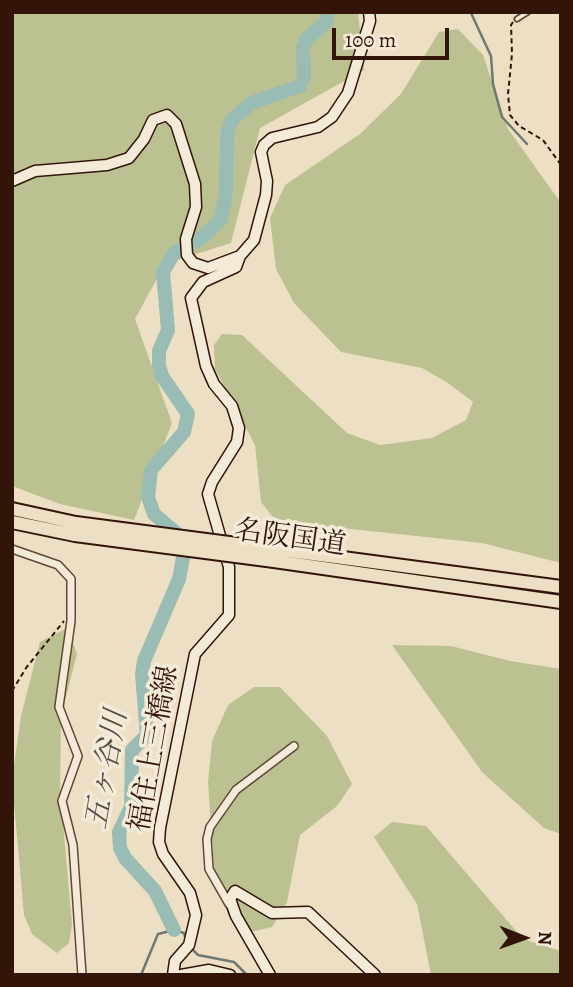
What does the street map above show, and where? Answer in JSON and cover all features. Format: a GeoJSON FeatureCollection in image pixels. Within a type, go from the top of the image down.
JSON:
{"type":"FeatureCollection","features":[{"type":"Feature","properties":{"kind":"highway","name":"名阪国道"},"geometry":{"type":"LineString","coordinates":[[15,510],[76,529],[274,555],[561,587]]}},
{"type":"Feature","properties":{"kind":"highway","name":"名阪国道"},"geometry":{"type":"LineString","coordinates":[[12,524],[47,531],[76,529]]}},
{"type":"Feature","properties":{"kind":"highway","name":"名阪国道"},"geometry":{"type":"LineString","coordinates":[[274,555],[561,602]]}},
{"type":"Feature","properties":{"kind":"main road","name":"福住上三橋線"},"geometry":{"type":"LineString","coordinates":[[173,975],[176,961],[189,945],[196,915],[190,893],[163,854],[159,842],[160,828],[193,661],[201,644],[229,615],[229,566],[208,494],[212,482],[237,442],[239,428],[232,406],[214,384],[206,366],[192,316],[191,298],[203,282],[236,267],[240,256],[254,240],[268,181],[261,152],[264,145],[272,138],[318,127],[332,117],[348,93],[370,21],[369,12]]}},
{"type":"Feature","properties":{"kind":"main road"},"geometry":{"type":"LineString","coordinates":[[12,181],[35,171],[107,165],[129,158],[144,139],[153,120],[167,114],[176,124],[195,184],[196,207],[186,239],[187,255],[193,263],[208,268],[240,256]]}},
{"type":"Feature","properties":{"kind":"main road"},"geometry":{"type":"LineString","coordinates":[[270,975],[236,916],[230,899],[235,891],[272,913],[308,912],[375,975]]}},
{"type":"Feature","properties":{"kind":"main road"},"geometry":{"type":"LineString","coordinates":[[181,975],[209,970],[230,975]]}},
{"type":"Feature","properties":{"kind":"street"},"geometry":{"type":"LineString","coordinates":[[12,549],[49,561],[65,570],[71,579],[71,614],[60,708],[78,762],[62,801],[73,845],[82,975]]}},
{"type":"Feature","properties":{"kind":"street"},"geometry":{"type":"LineString","coordinates":[[236,916],[209,869],[207,839],[210,827],[236,790],[294,746]]}},
{"type":"Feature","properties":{"kind":"lane"},"geometry":{"type":"LineString","coordinates":[[517,19],[528,12]]}},
{"type":"Feature","properties":{"kind":"path"},"geometry":{"type":"LineString","coordinates":[[517,19],[510,25],[510,115],[519,126],[543,140],[561,165]]}},
{"type":"Feature","properties":{"kind":"path"},"geometry":{"type":"LineString","coordinates":[[12,691],[51,634],[71,614]]}},
{"type":"Feature","properties":{"kind":"green space"},"geometry":{"type":"Polygon","coordinates":[[[12,12],[358,12],[364,70],[260,128],[231,243],[165,264],[135,319],[172,423],[134,520],[60,504],[12,486],[12,12]]]}},
{"type":"Feature","properties":{"kind":"green space"},"geometry":{"type":"Polygon","coordinates":[[[458,29],[483,55],[508,129],[561,203],[561,563],[482,543],[276,521],[261,502],[255,445],[215,369],[214,345],[222,334],[242,335],[347,433],[380,445],[432,438],[466,420],[473,402],[422,368],[341,352],[294,303],[276,269],[270,218],[285,185],[360,134],[401,94],[439,32],[458,29]]]}},
{"type":"Feature","properties":{"kind":"green space"},"geometry":{"type":"Polygon","coordinates":[[[67,628],[77,654],[61,716],[60,790],[72,924],[69,943],[57,953],[32,934],[24,915],[12,780],[21,716],[40,642],[67,628]]]}},
{"type":"Feature","properties":{"kind":"green space"},"geometry":{"type":"Polygon","coordinates":[[[392,645],[451,646],[510,661],[561,669],[561,834],[544,828],[482,772],[392,645]]]}},
{"type":"Feature","properties":{"kind":"green space"},"geometry":{"type":"Polygon","coordinates":[[[254,687],[280,687],[327,736],[352,784],[337,806],[300,835],[287,902],[272,927],[242,934],[228,915],[214,867],[208,782],[212,741],[228,705],[254,687]]]}},
{"type":"Feature","properties":{"kind":"green space"},"geometry":{"type":"Polygon","coordinates":[[[392,822],[426,826],[523,939],[561,951],[561,975],[431,975],[417,904],[374,837],[392,822]]]}},
{"type":"Feature","properties":{"kind":"waterway","name":"五ヶ谷川"},"geometry":{"type":"LineString","coordinates":[[174,930],[155,891],[125,858],[120,848],[119,832],[131,807],[132,750],[147,735],[142,674],[144,661],[179,579],[183,558],[181,537],[154,514],[148,497],[151,470],[184,432],[188,414],[162,376],[159,366],[159,351],[168,330],[163,272],[174,253],[203,237],[221,219],[226,192],[227,135],[231,121],[251,103],[300,86],[304,77],[303,47],[306,40],[327,21],[327,12]]}},
{"type":"Feature","properties":{"kind":"waterway"},"geometry":{"type":"LineString","coordinates":[[471,13],[491,56],[493,84],[502,117],[527,144]]}},
{"type":"Feature","properties":{"kind":"waterway"},"geometry":{"type":"LineString","coordinates":[[141,975],[158,934],[174,930],[184,933],[185,937]]}},
{"type":"Feature","properties":{"kind":"waterway"},"geometry":{"type":"LineString","coordinates":[[191,948],[198,955],[234,962],[247,975]]}}]}
